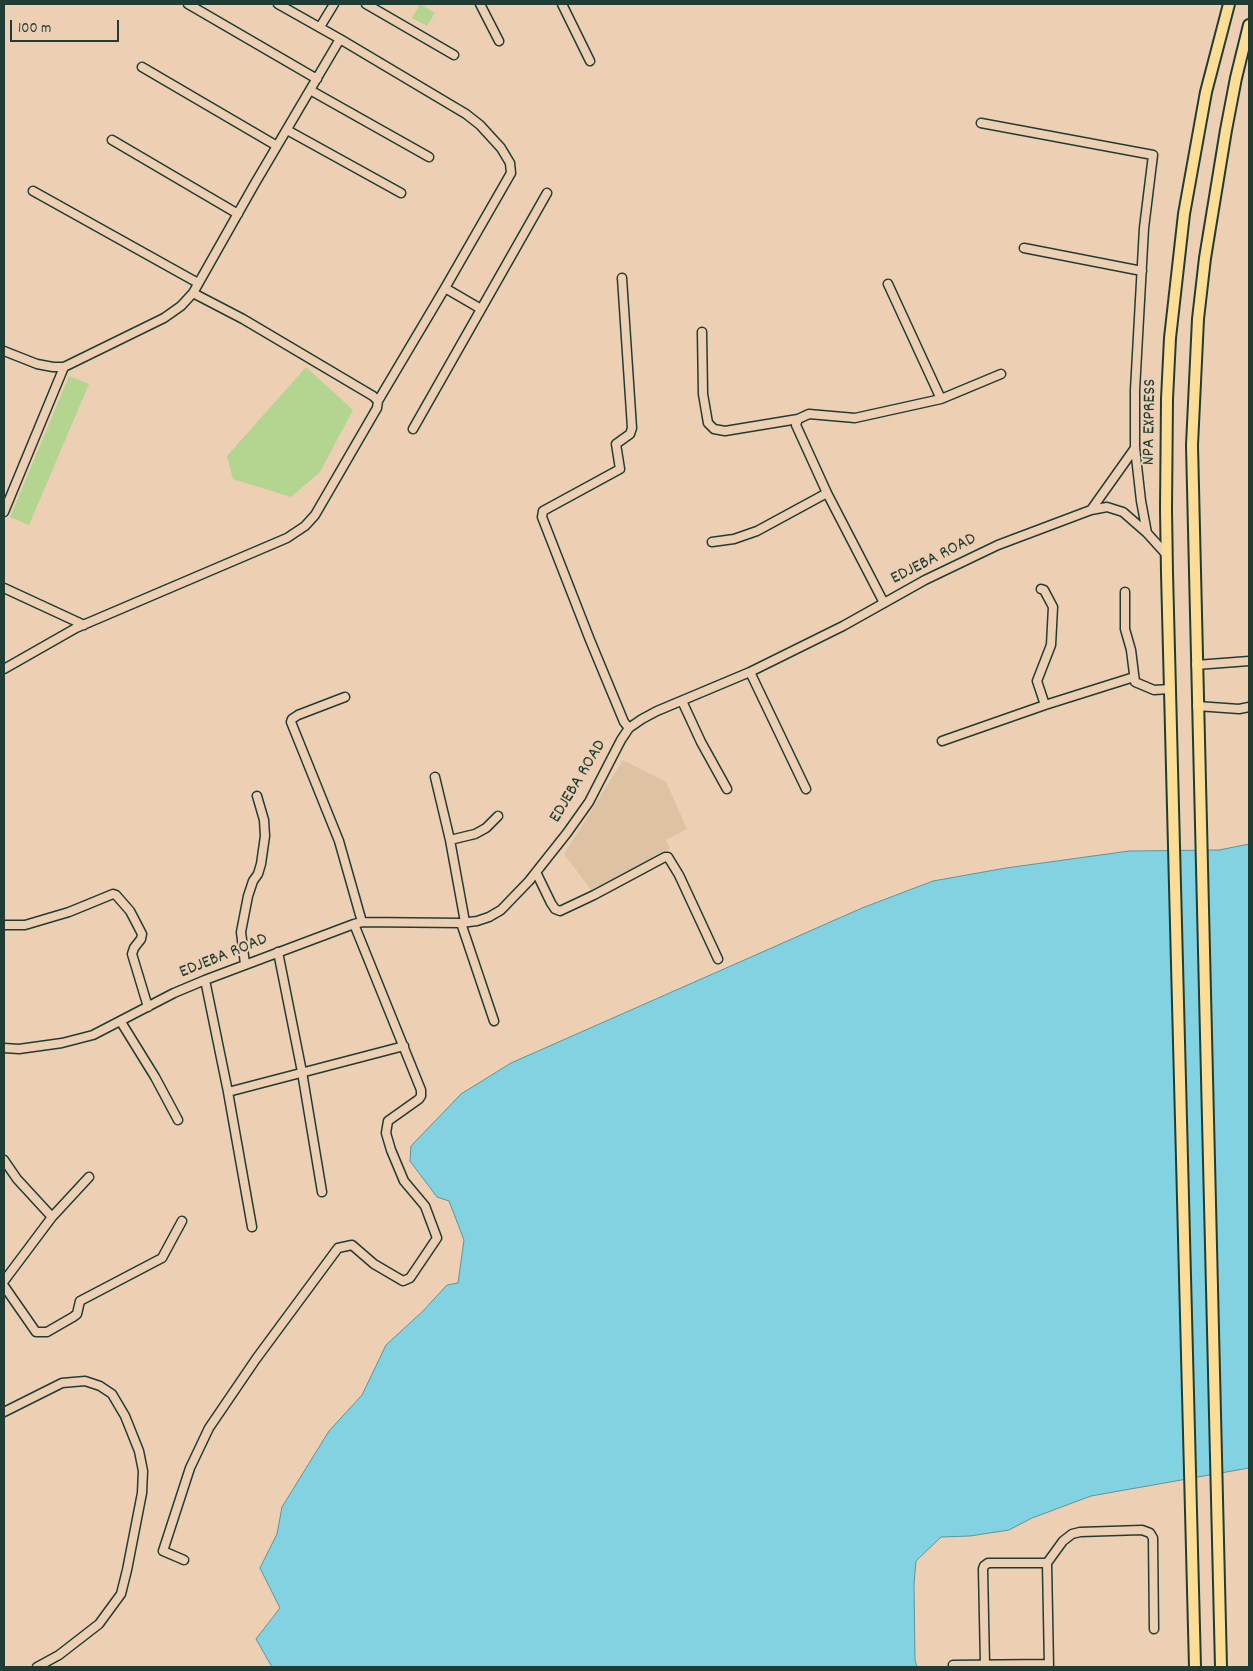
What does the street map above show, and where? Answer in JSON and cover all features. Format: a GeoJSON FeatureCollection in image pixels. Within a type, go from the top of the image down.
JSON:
{"type":"FeatureCollection","features":[{"type":"Feature","properties":{"kind":"main road","name":"NPA EXPRESS"},"geometry":{"type":"LineString","coordinates":[[1194,1667],[1166,554],[1167,399],[1170,338],[1184,214],[1204,101],[1229,4]]}},
{"type":"Feature","properties":{"kind":"main road"},"geometry":{"type":"LineString","coordinates":[[1221,1667],[1192,445],[1198,319],[1215,190],[1236,78],[1249,25]]}},
{"type":"Feature","properties":{"kind":"street"},"geometry":{"type":"LineString","coordinates":[[188,4],[317,79]]}},
{"type":"Feature","properties":{"kind":"street"},"geometry":{"type":"LineString","coordinates":[[4,669],[84,625],[287,538],[305,526],[325,500],[377,408],[378,401],[446,288],[511,173],[510,163],[501,148],[480,125],[466,114],[278,4]]}},
{"type":"Feature","properties":{"kind":"street"},"geometry":{"type":"LineString","coordinates":[[320,28],[334,4]]}},
{"type":"Feature","properties":{"kind":"street"},"geometry":{"type":"LineString","coordinates":[[366,4],[454,55]]}},
{"type":"Feature","properties":{"kind":"street"},"geometry":{"type":"LineString","coordinates":[[480,4],[499,41]]}},
{"type":"Feature","properties":{"kind":"street"},"geometry":{"type":"LineString","coordinates":[[562,4],[590,61]]}},
{"type":"Feature","properties":{"kind":"street"},"geometry":{"type":"LineString","coordinates":[[4,351],[37,364],[64,367],[176,312],[193,293],[340,39]]}},
{"type":"Feature","properties":{"kind":"street"},"geometry":{"type":"LineString","coordinates":[[142,67],[277,146]]}},
{"type":"Feature","properties":{"kind":"street"},"geometry":{"type":"LineString","coordinates":[[310,90],[429,158]]}},
{"type":"Feature","properties":{"kind":"street"},"geometry":{"type":"LineString","coordinates":[[981,123],[1153,155],[1144,228],[1135,448],[1147,533]]}},
{"type":"Feature","properties":{"kind":"street"},"geometry":{"type":"LineString","coordinates":[[287,130],[402,193]]}},
{"type":"Feature","properties":{"kind":"street"},"geometry":{"type":"LineString","coordinates":[[112,140],[238,214]]}},
{"type":"Feature","properties":{"kind":"street"},"geometry":{"type":"LineString","coordinates":[[33,191],[198,283]]}},
{"type":"Feature","properties":{"kind":"street"},"geometry":{"type":"LineString","coordinates":[[413,429],[547,193]]}},
{"type":"Feature","properties":{"kind":"street"},"geometry":{"type":"LineString","coordinates":[[1024,248],[1142,271]]}},
{"type":"Feature","properties":{"kind":"street"},"geometry":{"type":"LineString","coordinates":[[622,278],[632,428],[630,434],[616,444],[620,469],[543,511],[542,517],[590,640],[624,722],[629,728]]}},
{"type":"Feature","properties":{"kind":"street"},"geometry":{"type":"LineString","coordinates":[[888,284],[940,399]]}},
{"type":"Feature","properties":{"kind":"street"},"geometry":{"type":"LineString","coordinates":[[446,288],[481,309]]}},
{"type":"Feature","properties":{"kind":"street"},"geometry":{"type":"LineString","coordinates":[[193,293],[243,319],[373,396],[378,401]]}},
{"type":"Feature","properties":{"kind":"street"},"geometry":{"type":"LineString","coordinates":[[702,332],[703,394],[708,423],[714,429],[725,431],[798,419],[809,414],[855,418],[940,399],[1001,374]]}},
{"type":"Feature","properties":{"kind":"street"},"geometry":{"type":"LineString","coordinates":[[4,512],[64,367]]}},
{"type":"Feature","properties":{"kind":"street"},"geometry":{"type":"LineString","coordinates":[[798,419],[796,425],[827,493],[884,603]]}},
{"type":"Feature","properties":{"kind":"street"},"geometry":{"type":"LineString","coordinates":[[1091,510],[1135,448]]}},
{"type":"Feature","properties":{"kind":"street"},"geometry":{"type":"LineString","coordinates":[[712,542],[734,539],[757,531],[827,493]]}},
{"type":"Feature","properties":{"kind":"street","name":"EDJEBA ROAD"},"geometry":{"type":"LineString","coordinates":[[4,1048],[19,1049],[62,1043],[93,1035],[205,980],[358,923],[463,923],[489,917],[501,910],[536,872],[567,833],[589,802],[606,767],[629,728],[657,710],[750,672],[843,626],[925,580],[998,545],[1091,510],[1107,507],[1123,512],[1147,533],[1166,554]]}},
{"type":"Feature","properties":{"kind":"street"},"geometry":{"type":"LineString","coordinates":[[4,588],[84,625]]}},
{"type":"Feature","properties":{"kind":"street"},"geometry":{"type":"LineString","coordinates":[[1041,589],[1044,590],[1053,607],[1051,645],[1037,681],[1045,705]]}},
{"type":"Feature","properties":{"kind":"street"},"geometry":{"type":"LineString","coordinates":[[1125,592],[1125,629],[1131,650],[1135,682],[1154,690],[1170,689]]}},
{"type":"Feature","properties":{"kind":"street"},"geometry":{"type":"LineString","coordinates":[[1196,665],[1249,661]]}},
{"type":"Feature","properties":{"kind":"street"},"geometry":{"type":"LineString","coordinates":[[750,672],[806,789]]}},
{"type":"Feature","properties":{"kind":"street"},"geometry":{"type":"LineString","coordinates":[[942,741],[1045,705],[1134,677]]}},
{"type":"Feature","properties":{"kind":"street"},"geometry":{"type":"LineString","coordinates":[[184,1560],[163,1551],[190,1468],[210,1428],[261,1352],[338,1248],[352,1245],[374,1264],[403,1281],[410,1278],[437,1238],[425,1206],[404,1181],[386,1133],[388,1121],[422,1096],[358,923],[339,841],[291,722],[292,719],[298,716],[345,697]]}},
{"type":"Feature","properties":{"kind":"street"},"geometry":{"type":"LineString","coordinates":[[682,701],[701,742],[727,789]]}},
{"type":"Feature","properties":{"kind":"street"},"geometry":{"type":"LineString","coordinates":[[1197,706],[1239,709],[1249,707]]}},
{"type":"Feature","properties":{"kind":"street"},"geometry":{"type":"LineString","coordinates":[[435,777],[450,840],[463,923],[494,1021]]}},
{"type":"Feature","properties":{"kind":"street"},"geometry":{"type":"LineString","coordinates":[[245,964],[241,932],[248,896],[261,864],[265,836],[264,820],[257,796]]}},
{"type":"Feature","properties":{"kind":"street"},"geometry":{"type":"LineString","coordinates":[[450,840],[475,834],[486,828],[498,816]]}},
{"type":"Feature","properties":{"kind":"street"},"geometry":{"type":"LineString","coordinates":[[536,872],[551,903],[560,911],[660,859],[668,857],[679,875],[718,958]]}},
{"type":"Feature","properties":{"kind":"street"},"geometry":{"type":"LineString","coordinates":[[4,925],[25,925],[68,912],[113,894],[116,895],[130,911],[142,934],[132,954],[148,1008]]}},
{"type":"Feature","properties":{"kind":"street"},"geometry":{"type":"LineString","coordinates":[[278,952],[302,1072],[322,1192]]}},
{"type":"Feature","properties":{"kind":"street"},"geometry":{"type":"LineString","coordinates":[[205,980],[228,1092],[252,1227]]}},
{"type":"Feature","properties":{"kind":"street"},"geometry":{"type":"LineString","coordinates":[[121,1022],[155,1076],[178,1120]]}},
{"type":"Feature","properties":{"kind":"street"},"geometry":{"type":"LineString","coordinates":[[228,1092],[404,1046]]}},
{"type":"Feature","properties":{"kind":"street"},"geometry":{"type":"LineString","coordinates":[[4,1160],[17,1179],[52,1217]]}},
{"type":"Feature","properties":{"kind":"street"},"geometry":{"type":"LineString","coordinates":[[4,1281],[52,1217],[89,1177]]}},
{"type":"Feature","properties":{"kind":"street"},"geometry":{"type":"LineString","coordinates":[[4,1286],[36,1332],[47,1332],[74,1318],[80,1301],[162,1258],[182,1221]]}},
{"type":"Feature","properties":{"kind":"street"},"geometry":{"type":"LineString","coordinates":[[4,1412],[62,1383],[85,1381],[100,1386],[112,1394],[125,1416],[139,1451],[143,1471],[142,1493],[121,1594],[99,1624],[59,1655],[37,1667]]}},
{"type":"Feature","properties":{"kind":"street"},"geometry":{"type":"LineString","coordinates":[[953,1665],[1049,1665],[1047,1563],[1063,1541],[1072,1534],[1080,1532],[1142,1530],[1150,1532],[1152,1538],[1154,1629]]}},
{"type":"Feature","properties":{"kind":"street"},"geometry":{"type":"LineString","coordinates":[[985,1665],[984,1566],[988,1563],[1047,1563]]}},
{"type":"Feature","properties":{"kind":"shaded area"},"geometry":{"type":"Polygon","coordinates":[[[623,760],[666,782],[687,829],[666,840],[670,848],[592,891],[564,854],[623,760]]]}},
{"type":"Feature","properties":{"kind":"green space"},"geometry":{"type":"Polygon","coordinates":[[[420,4],[435,13],[427,26],[412,18],[420,4]]]}},
{"type":"Feature","properties":{"kind":"green space"},"geometry":{"type":"Polygon","coordinates":[[[306,367],[353,410],[320,472],[291,497],[233,479],[227,456],[306,367]]]}},
{"type":"Feature","properties":{"kind":"green space"},"geometry":{"type":"Polygon","coordinates":[[[69,376],[89,384],[29,525],[10,517],[69,376]]]}},
{"type":"Feature","properties":{"kind":"water"},"geometry":{"type":"Polygon","coordinates":[[[1249,844],[1249,1468],[1091,1496],[1032,1518],[1009,1530],[970,1536],[941,1537],[916,1561],[914,1584],[915,1660],[917,1667],[272,1667],[256,1639],[280,1608],[260,1568],[277,1534],[282,1507],[329,1431],[362,1395],[386,1345],[423,1311],[447,1285],[458,1283],[464,1240],[449,1201],[437,1197],[410,1161],[411,1146],[461,1094],[511,1063],[862,908],[933,881],[1006,868],[1129,851],[1219,850],[1249,844]]]}}]}
